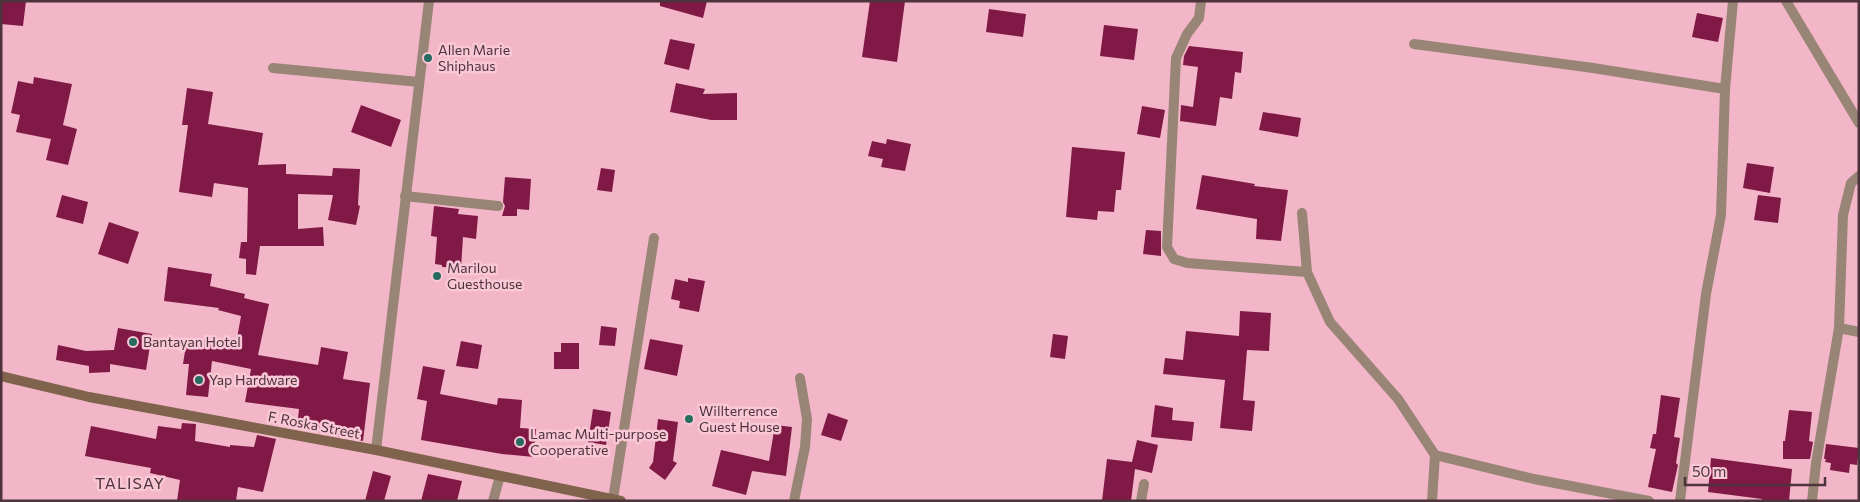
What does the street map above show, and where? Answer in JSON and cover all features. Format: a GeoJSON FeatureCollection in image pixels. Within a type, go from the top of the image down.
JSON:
{"type":"FeatureCollection","features":[{"type":"Feature","properties":{"kind":"main road","name":"F. Roska Street"},"geometry":{"type":"LineString","coordinates":[[1,376],[89,397],[376,450],[617,500]]}},
{"type":"Feature","properties":{"kind":"street"},"geometry":{"type":"LineString","coordinates":[[376,450],[429,1]]}},
{"type":"Feature","properties":{"kind":"street"},"geometry":{"type":"LineString","coordinates":[[1201,1],[1199,18],[1187,34],[1176,58],[1167,247],[1174,259],[1187,264],[1307,272]]}},
{"type":"Feature","properties":{"kind":"street"},"geometry":{"type":"LineString","coordinates":[[1680,501],[1706,294],[1721,215],[1725,89],[1733,1]]}},
{"type":"Feature","properties":{"kind":"street"},"geometry":{"type":"LineString","coordinates":[[1786,1],[1859,123]]}},
{"type":"Feature","properties":{"kind":"street"},"geometry":{"type":"LineString","coordinates":[[1414,44],[1593,68],[1725,89]]}},
{"type":"Feature","properties":{"kind":"street"},"geometry":{"type":"LineString","coordinates":[[273,68],[420,82]]}},
{"type":"Feature","properties":{"kind":"street"},"geometry":{"type":"LineString","coordinates":[[1812,501],[1816,463],[1839,328],[1843,215],[1851,183],[1859,176]]}},
{"type":"Feature","properties":{"kind":"street"},"geometry":{"type":"LineString","coordinates":[[405,196],[498,206]]}},
{"type":"Feature","properties":{"kind":"street"},"geometry":{"type":"LineString","coordinates":[[1302,213],[1307,272],[1330,322],[1398,399],[1435,455],[1432,501]]}},
{"type":"Feature","properties":{"kind":"street"},"geometry":{"type":"LineString","coordinates":[[617,500],[654,238]]}},
{"type":"Feature","properties":{"kind":"street"},"geometry":{"type":"LineString","coordinates":[[1839,328],[1859,332]]}},
{"type":"Feature","properties":{"kind":"street"},"geometry":{"type":"LineString","coordinates":[[794,501],[805,447],[807,419],[800,378]]}},
{"type":"Feature","properties":{"kind":"street"},"geometry":{"type":"LineString","coordinates":[[1435,455],[1534,479],[1649,501]]}},
{"type":"Feature","properties":{"kind":"street"},"geometry":{"type":"LineString","coordinates":[[492,501],[500,476]]}},
{"type":"Feature","properties":{"kind":"street"},"geometry":{"type":"LineString","coordinates":[[1141,501],[1144,484]]}},
{"type":"Feature","properties":{"kind":"building"},"geometry":{"type":"Polygon","coordinates":[[[1,1],[26,1],[23,26],[1,24],[1,1]]]}},
{"type":"Feature","properties":{"kind":"building"},"geometry":{"type":"Polygon","coordinates":[[[660,1],[707,1],[703,18],[660,6],[660,1]]]}},
{"type":"Feature","properties":{"kind":"building"},"geometry":{"type":"Polygon","coordinates":[[[870,1],[905,1],[897,62],[862,57],[870,1]]]}},
{"type":"Feature","properties":{"kind":"building"},"geometry":{"type":"Polygon","coordinates":[[[989,9],[1026,14],[1023,37],[986,32],[989,9]]]}},
{"type":"Feature","properties":{"kind":"building"},"geometry":{"type":"Polygon","coordinates":[[[1697,13],[1723,18],[1718,42],[1692,37],[1697,13]]]}},
{"type":"Feature","properties":{"kind":"building"},"geometry":{"type":"Polygon","coordinates":[[[1104,25],[1138,29],[1134,60],[1100,56],[1104,25]]]}},
{"type":"Feature","properties":{"kind":"building"},"geometry":{"type":"Polygon","coordinates":[[[670,39],[695,44],[689,70],[664,64],[670,39]]]}},
{"type":"Feature","properties":{"kind":"building"},"geometry":{"type":"Polygon","coordinates":[[[1189,46],[1243,52],[1241,73],[1235,72],[1232,99],[1220,97],[1216,126],[1180,121],[1181,105],[1193,107],[1198,67],[1183,65],[1184,56],[1189,46]]]}},
{"type":"Feature","properties":{"kind":"building"},"geometry":{"type":"Polygon","coordinates":[[[34,77],[72,84],[63,125],[77,129],[68,165],[46,160],[51,139],[16,132],[20,115],[11,113],[18,81],[33,84],[34,77]]]}},
{"type":"Feature","properties":{"kind":"building"},"geometry":{"type":"Polygon","coordinates":[[[676,83],[705,89],[703,94],[737,93],[737,120],[711,120],[670,112],[676,83]]]}},
{"type":"Feature","properties":{"kind":"building"},"geometry":{"type":"Polygon","coordinates":[[[187,88],[213,92],[208,124],[263,133],[258,165],[286,164],[286,174],[332,176],[333,168],[360,169],[358,205],[360,206],[356,225],[328,220],[333,195],[298,194],[298,229],[323,227],[324,246],[260,246],[256,275],[246,274],[246,259],[239,258],[241,242],[247,242],[248,188],[214,183],[212,197],[179,192],[188,125],[182,125],[187,88]]]}},
{"type":"Feature","properties":{"kind":"building"},"geometry":{"type":"Polygon","coordinates":[[[361,105],[401,120],[391,147],[351,132],[361,105]]]}},
{"type":"Feature","properties":{"kind":"building"},"geometry":{"type":"Polygon","coordinates":[[[1142,106],[1165,110],[1160,138],[1137,134],[1142,106]]]}},
{"type":"Feature","properties":{"kind":"building"},"geometry":{"type":"Polygon","coordinates":[[[1263,112],[1301,118],[1298,137],[1259,130],[1263,112]]]}},
{"type":"Feature","properties":{"kind":"building"},"geometry":{"type":"Polygon","coordinates":[[[887,139],[911,144],[905,171],[881,167],[883,159],[868,156],[872,141],[886,144],[887,139]]]}},
{"type":"Feature","properties":{"kind":"building"},"geometry":{"type":"Polygon","coordinates":[[[1072,147],[1125,152],[1121,190],[1116,190],[1114,212],[1098,211],[1097,220],[1066,217],[1072,147]]]}},
{"type":"Feature","properties":{"kind":"building"},"geometry":{"type":"Polygon","coordinates":[[[1747,163],[1774,167],[1770,193],[1743,188],[1747,163]]]}},
{"type":"Feature","properties":{"kind":"building"},"geometry":{"type":"Polygon","coordinates":[[[601,168],[615,170],[612,192],[597,190],[601,168]]]}},
{"type":"Feature","properties":{"kind":"building"},"geometry":{"type":"Polygon","coordinates":[[[1202,175],[1255,184],[1254,186],[1288,190],[1281,241],[1256,239],[1257,219],[1196,209],[1202,175]]]}},
{"type":"Feature","properties":{"kind":"building"},"geometry":{"type":"Polygon","coordinates":[[[505,177],[531,179],[529,210],[517,209],[517,216],[502,216],[505,206],[503,202],[505,177]]]}},
{"type":"Feature","properties":{"kind":"building"},"geometry":{"type":"Polygon","coordinates":[[[62,195],[88,202],[83,224],[56,217],[62,195]]]}},
{"type":"Feature","properties":{"kind":"building"},"geometry":{"type":"Polygon","coordinates":[[[1758,195],[1781,198],[1778,223],[1754,220],[1758,195]]]}},
{"type":"Feature","properties":{"kind":"building"},"geometry":{"type":"Polygon","coordinates":[[[434,206],[459,209],[458,214],[478,216],[476,239],[463,237],[461,268],[442,267],[442,265],[435,264],[437,237],[431,236],[434,206]]]}},
{"type":"Feature","properties":{"kind":"building"},"geometry":{"type":"Polygon","coordinates":[[[109,222],[139,232],[128,264],[98,254],[109,222]]]}},
{"type":"Feature","properties":{"kind":"building"},"geometry":{"type":"Polygon","coordinates":[[[1146,230],[1161,231],[1161,256],[1143,254],[1146,230]]]}},
{"type":"Feature","properties":{"kind":"building"},"geometry":{"type":"Polygon","coordinates":[[[168,267],[212,274],[210,286],[245,294],[244,298],[269,304],[258,355],[318,365],[321,347],[348,352],[343,379],[370,383],[363,441],[297,428],[299,409],[245,402],[251,369],[212,361],[208,397],[186,395],[189,364],[183,364],[187,338],[236,344],[241,316],[218,310],[219,308],[164,301],[168,267]]]}},
{"type":"Feature","properties":{"kind":"building"},"geometry":{"type":"Polygon","coordinates":[[[688,278],[705,281],[699,312],[679,308],[680,301],[671,299],[675,279],[688,282],[688,278]]]}},
{"type":"Feature","properties":{"kind":"building"},"geometry":{"type":"Polygon","coordinates":[[[1240,311],[1271,313],[1269,351],[1247,350],[1243,400],[1255,401],[1252,431],[1220,428],[1225,380],[1163,374],[1165,358],[1183,360],[1186,331],[1239,336],[1240,311]]]}},
{"type":"Feature","properties":{"kind":"building"},"geometry":{"type":"Polygon","coordinates":[[[601,326],[617,328],[615,346],[599,345],[601,326]]]}},
{"type":"Feature","properties":{"kind":"building"},"geometry":{"type":"Polygon","coordinates":[[[118,328],[152,334],[146,370],[110,364],[110,372],[89,373],[89,366],[56,360],[58,345],[86,351],[114,350],[118,328]]]}},
{"type":"Feature","properties":{"kind":"building"},"geometry":{"type":"Polygon","coordinates":[[[1053,334],[1068,336],[1065,359],[1050,357],[1053,334]]]}},
{"type":"Feature","properties":{"kind":"building"},"geometry":{"type":"Polygon","coordinates":[[[650,339],[683,345],[677,376],[644,369],[650,339]]]}},
{"type":"Feature","properties":{"kind":"building"},"geometry":{"type":"Polygon","coordinates":[[[461,341],[482,345],[478,369],[456,366],[461,341]]]}},
{"type":"Feature","properties":{"kind":"building"},"geometry":{"type":"Polygon","coordinates":[[[561,343],[579,343],[579,369],[554,369],[554,352],[561,352],[561,343]]]}},
{"type":"Feature","properties":{"kind":"building"},"geometry":{"type":"Polygon","coordinates":[[[423,366],[445,370],[440,394],[497,405],[498,398],[522,400],[520,428],[536,429],[534,457],[502,454],[421,440],[427,401],[417,399],[423,366]]]}},
{"type":"Feature","properties":{"kind":"building"},"geometry":{"type":"Polygon","coordinates":[[[1661,395],[1680,398],[1674,437],[1680,438],[1676,463],[1678,465],[1672,492],[1648,487],[1656,449],[1650,448],[1653,434],[1656,434],[1661,395]]]}},
{"type":"Feature","properties":{"kind":"building"},"geometry":{"type":"Polygon","coordinates":[[[1155,405],[1173,408],[1172,420],[1194,422],[1192,441],[1151,437],[1155,405]]]}},
{"type":"Feature","properties":{"kind":"building"},"geometry":{"type":"Polygon","coordinates":[[[593,409],[611,412],[606,445],[588,442],[593,409]]]}},
{"type":"Feature","properties":{"kind":"building"},"geometry":{"type":"Polygon","coordinates":[[[1789,410],[1812,412],[1809,441],[1813,442],[1810,459],[1783,459],[1783,441],[1785,441],[1789,410]]]}},
{"type":"Feature","properties":{"kind":"building"},"geometry":{"type":"Polygon","coordinates":[[[828,413],[848,420],[841,441],[821,435],[828,413]]]}},
{"type":"Feature","properties":{"kind":"building"},"geometry":{"type":"Polygon","coordinates":[[[658,419],[678,422],[673,461],[677,463],[665,480],[649,468],[653,462],[658,419]]]}},
{"type":"Feature","properties":{"kind":"building"},"geometry":{"type":"Polygon","coordinates":[[[182,423],[196,424],[195,441],[230,447],[230,445],[254,447],[257,435],[276,439],[263,492],[238,487],[236,501],[177,501],[180,480],[150,473],[151,468],[85,456],[91,426],[156,439],[158,426],[181,429],[182,423]]]}},
{"type":"Feature","properties":{"kind":"building"},"geometry":{"type":"Polygon","coordinates":[[[775,425],[792,427],[786,476],[752,471],[746,495],[712,486],[721,450],[769,461],[775,425]]]}},
{"type":"Feature","properties":{"kind":"building"},"geometry":{"type":"Polygon","coordinates":[[[1137,440],[1158,445],[1152,473],[1135,469],[1131,501],[1102,501],[1107,459],[1132,462],[1137,440]]]}},
{"type":"Feature","properties":{"kind":"building"},"geometry":{"type":"Polygon","coordinates":[[[1826,444],[1859,448],[1857,465],[1850,464],[1849,473],[1830,470],[1831,463],[1825,462],[1826,459],[1824,459],[1826,444]]]}},
{"type":"Feature","properties":{"kind":"building"},"geometry":{"type":"Polygon","coordinates":[[[1711,458],[1792,469],[1789,501],[1762,501],[1762,499],[1708,492],[1711,458]]]}},
{"type":"Feature","properties":{"kind":"building"},"geometry":{"type":"Polygon","coordinates":[[[373,471],[391,476],[384,501],[365,501],[373,471]]]}},
{"type":"Feature","properties":{"kind":"building"},"geometry":{"type":"Polygon","coordinates":[[[428,474],[462,481],[457,501],[421,501],[428,474]]]}},
{"type":"Feature","properties":{"kind":"place","name":"Allen Marie Shiphaus"},"geometry":{"type":"Point","coordinates":[428,58]}},
{"type":"Feature","properties":{"kind":"place","name":"Marilou Guesthouse"},"geometry":{"type":"Point","coordinates":[437,276]}},
{"type":"Feature","properties":{"kind":"place","name":"Bantayan Hotel"},"geometry":{"type":"Point","coordinates":[133,342]}},
{"type":"Feature","properties":{"kind":"place","name":"Yap Hardware"},"geometry":{"type":"Point","coordinates":[199,380]}},
{"type":"Feature","properties":{"kind":"place","name":"Willterrence Guest House"},"geometry":{"type":"Point","coordinates":[689,419]}},
{"type":"Feature","properties":{"kind":"place","name":"Lamac Multi-purpose Cooperative"},"geometry":{"type":"Point","coordinates":[520,442]}},
{"type":"Feature","properties":{"kind":"district","name":"TALISAY"},"geometry":{"type":"Point","coordinates":[130,483]}}]}
